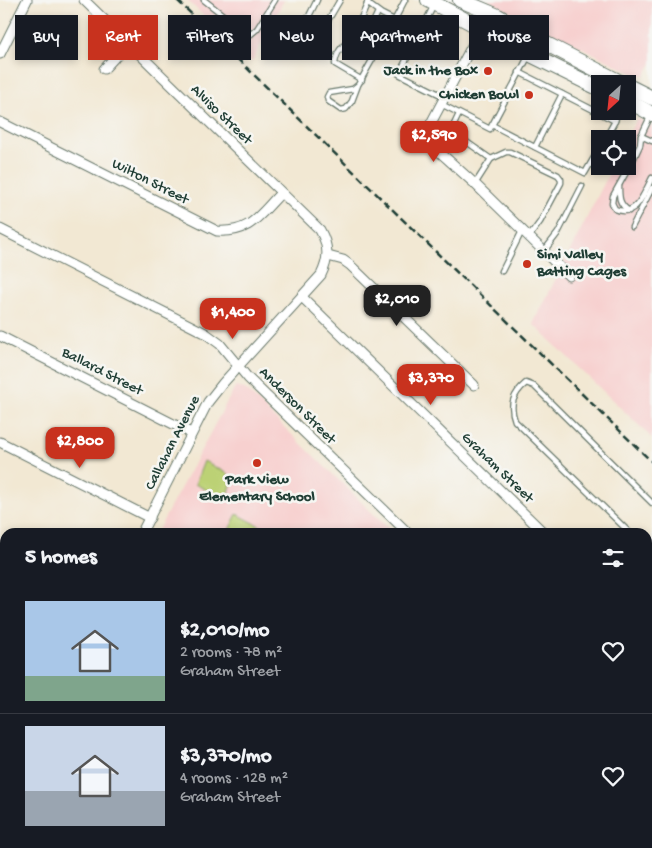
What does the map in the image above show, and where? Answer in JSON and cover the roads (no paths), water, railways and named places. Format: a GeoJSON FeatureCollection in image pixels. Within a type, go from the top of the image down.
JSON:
{"type":"FeatureCollection","features":[{"type":"Feature","properties":{"kind":"main road"},"geometry":{"type":"LineString","coordinates":[[460,0],[474,7],[486,10],[607,75]]}},
{"type":"Feature","properties":{"kind":"main road"},"geometry":{"type":"LineString","coordinates":[[431,2],[469,21]]}},
{"type":"Feature","properties":{"kind":"main road"},"geometry":{"type":"LineString","coordinates":[[541,60],[591,85]]}},
{"type":"Feature","properties":{"kind":"main road"},"geometry":{"type":"LineString","coordinates":[[636,93],[650,104]]}},
{"type":"Feature","properties":{"kind":"main road"},"geometry":{"type":"LineString","coordinates":[[636,102],[650,104]]}},
{"type":"Feature","properties":{"kind":"street"},"geometry":{"type":"LineString","coordinates":[[0,54],[27,0]]}},
{"type":"Feature","properties":{"kind":"street","name":"Alviso Street"},"geometry":{"type":"LineString","coordinates":[[84,0],[99,15]]}},
{"type":"Feature","properties":{"kind":"street"},"geometry":{"type":"LineString","coordinates":[[484,15],[486,10]]}},
{"type":"Feature","properties":{"kind":"street"},"geometry":{"type":"LineString","coordinates":[[469,49],[428,130],[429,137],[434,147],[475,184],[569,276]]}},
{"type":"Feature","properties":{"kind":"street"},"geometry":{"type":"LineString","coordinates":[[104,69],[112,60]]}},
{"type":"Feature","properties":{"kind":"street","name":"Alviso Street"},"geometry":{"type":"LineString","coordinates":[[145,60],[320,230],[328,256]]}},
{"type":"Feature","properties":{"kind":"street","name":"Wilton Street"},"geometry":{"type":"LineString","coordinates":[[0,122],[217,231],[232,232],[246,226],[281,193]]}},
{"type":"Feature","properties":{"kind":"street","name":"Anderson Street"},"geometry":{"type":"LineString","coordinates":[[0,229],[205,333],[220,344],[248,378],[403,528]]}},
{"type":"Feature","properties":{"kind":"street"},"geometry":{"type":"LineString","coordinates":[[328,256],[343,260],[350,265],[474,385]]}},
{"type":"Feature","properties":{"kind":"street","name":"Callahan Avenue"},"geometry":{"type":"LineString","coordinates":[[144,528],[208,402],[322,275],[328,256]]}},
{"type":"Feature","properties":{"kind":"street","name":"Graham Street"},"geometry":{"type":"LineString","coordinates":[[302,297],[539,528]]}},
{"type":"Feature","properties":{"kind":"street","name":"Ballard Street"},"geometry":{"type":"LineString","coordinates":[[0,336],[191,433]]}},
{"type":"Feature","properties":{"kind":"street"},"geometry":{"type":"LineString","coordinates":[[0,442],[150,518]]}},
{"type":"Feature","properties":{"kind":"lane"},"geometry":{"type":"LineString","coordinates":[[204,0],[237,26],[252,34],[274,0]]}},
{"type":"Feature","properties":{"kind":"lane"},"geometry":{"type":"LineString","coordinates":[[317,0],[305,24],[304,30],[310,36],[320,34],[340,0]]}},
{"type":"Feature","properties":{"kind":"lane"},"geometry":{"type":"LineString","coordinates":[[397,15],[405,0]]}},
{"type":"Feature","properties":{"kind":"lane"},"geometry":{"type":"LineString","coordinates":[[362,15],[368,1],[378,12],[384,15]]}},
{"type":"Feature","properties":{"kind":"lane"},"geometry":{"type":"LineString","coordinates":[[431,2],[399,74],[443,101],[459,114],[490,129],[526,60]]}},
{"type":"Feature","properties":{"kind":"lane"},"geometry":{"type":"LineString","coordinates":[[342,46],[337,53],[335,64],[362,80]]}},
{"type":"Feature","properties":{"kind":"lane"},"geometry":{"type":"LineString","coordinates":[[358,85],[352,101],[346,109],[341,110],[328,101],[329,93],[353,89],[358,85],[373,60]]}},
{"type":"Feature","properties":{"kind":"lane"},"geometry":{"type":"LineString","coordinates":[[519,72],[615,121],[610,130]]}},
{"type":"Feature","properties":{"kind":"lane"},"geometry":{"type":"LineString","coordinates":[[535,147],[562,94]]}},
{"type":"Feature","properties":{"kind":"lane"},"geometry":{"type":"LineString","coordinates":[[650,104],[640,145],[613,196],[612,203],[615,209],[629,211],[637,207],[652,178]]}},
{"type":"Feature","properties":{"kind":"lane"},"geometry":{"type":"LineString","coordinates":[[459,114],[451,130],[491,159]]}},
{"type":"Feature","properties":{"kind":"lane"},"geometry":{"type":"LineString","coordinates":[[492,126],[585,173],[591,163]]}},
{"type":"Feature","properties":{"kind":"lane"},"geometry":{"type":"LineString","coordinates":[[641,136],[652,141]]}},
{"type":"Feature","properties":{"kind":"lane"},"geometry":{"type":"LineString","coordinates":[[475,184],[491,159],[506,152],[510,152],[558,175],[561,179],[561,183],[540,222],[526,234],[502,271]]}},
{"type":"Feature","properties":{"kind":"lane"},"geometry":{"type":"LineString","coordinates":[[620,185],[620,202],[629,211]]}},
{"type":"Feature","properties":{"kind":"lane"},"geometry":{"type":"LineString","coordinates":[[544,252],[558,233],[582,186]]}},
{"type":"Feature","properties":{"kind":"lane"},"geometry":{"type":"LineString","coordinates":[[632,227],[652,188]]}},
{"type":"Feature","properties":{"kind":"lane"},"geometry":{"type":"LineString","coordinates":[[626,528],[515,421],[511,411],[512,403],[518,390],[526,383],[534,386],[652,503]]}},
{"type":"Feature","properties":{"kind":"railway"},"geometry":{"type":"LineString","coordinates":[[177,0],[652,462]]}},
{"type":"Feature","properties":{"kind":"place","name":"Jack in the Box"},"geometry":{"type":"Point","coordinates":[488,71]}},
{"type":"Feature","properties":{"kind":"place","name":"Chicken Bowl"},"geometry":{"type":"Point","coordinates":[529,95]}},
{"type":"Feature","properties":{"kind":"place","name":"Simi Valley Batting Cages"},"geometry":{"type":"Point","coordinates":[527,264]}},
{"type":"Feature","properties":{"kind":"place","name":"Park View Elementary School"},"geometry":{"type":"Point","coordinates":[257,463]}}]}
